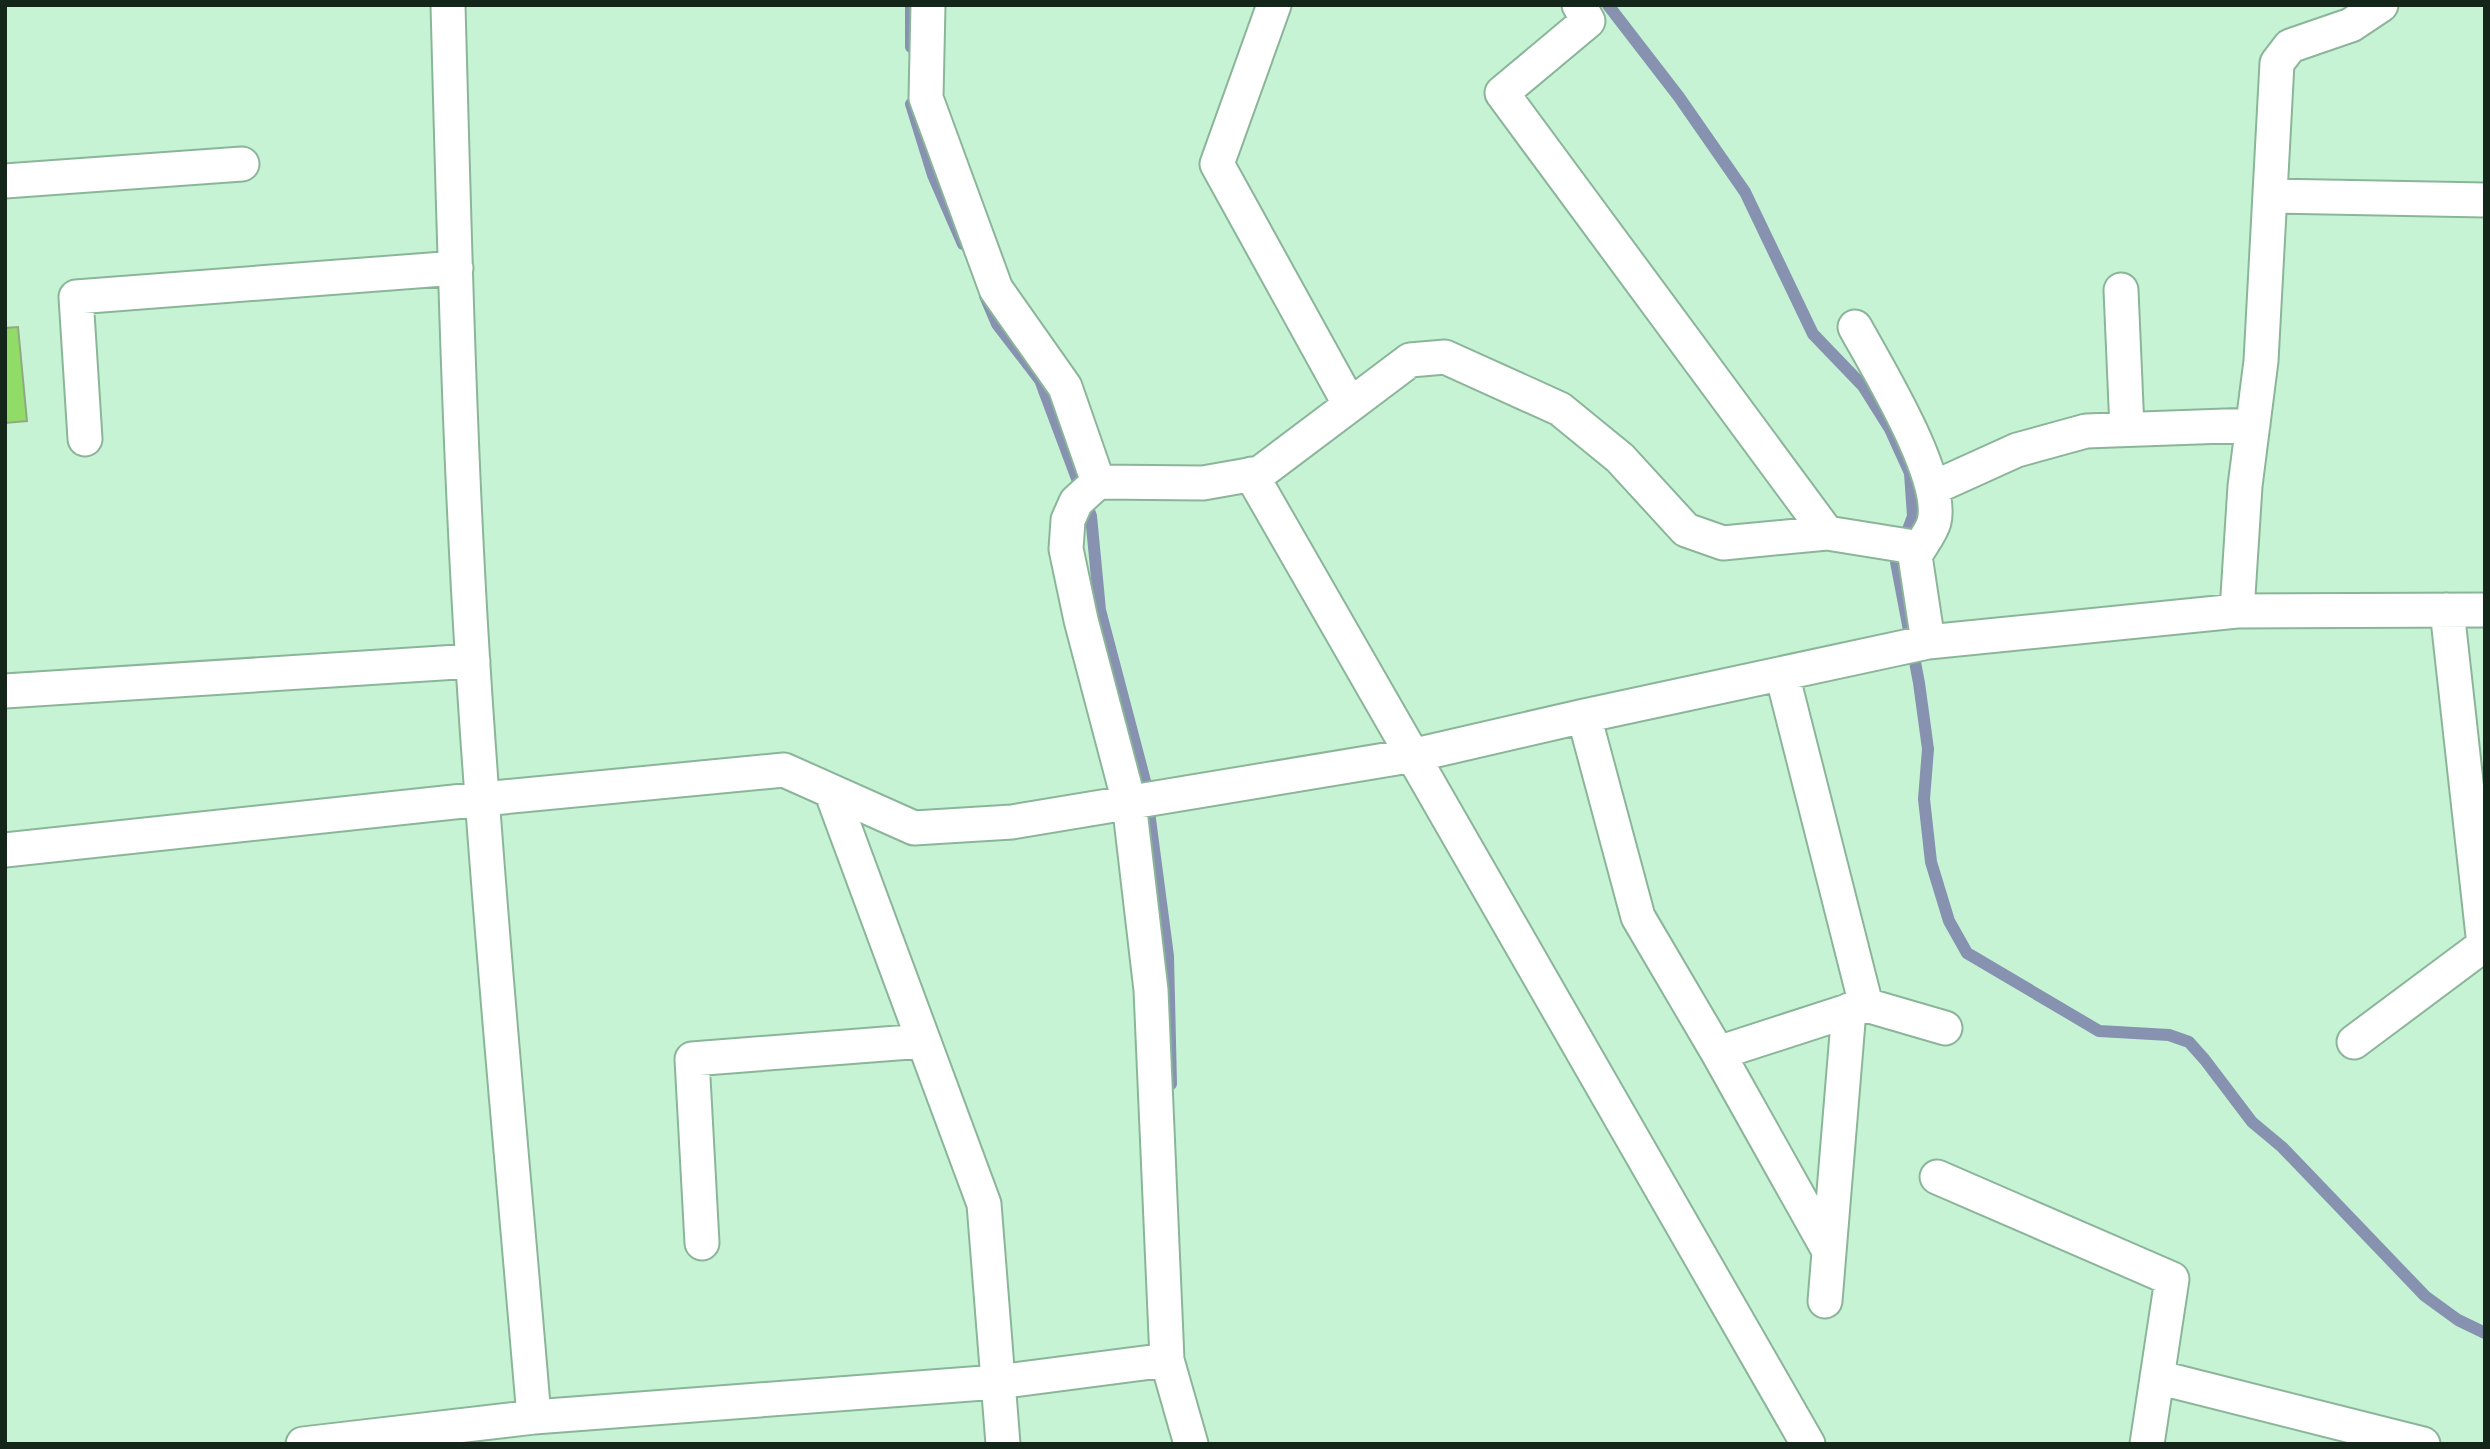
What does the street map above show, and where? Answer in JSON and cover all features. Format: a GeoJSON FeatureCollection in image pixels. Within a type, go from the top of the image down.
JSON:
{"type":"FeatureCollection","features":[{"type":"Feature","properties":{"kind":"street"},"geometry":{"type":"LineString","coordinates":[[447,5],[473,661],[482,799],[534,1417]]}},
{"type":"Feature","properties":{"kind":"street"},"geometry":{"type":"LineString","coordinates":[[929,5],[926,98],[996,289],[1065,387],[1088,491],[1068,520],[1066,549],[1081,620],[1142,799],[1167,1360],[1191,1444]]}},
{"type":"Feature","properties":{"kind":"street"},"geometry":{"type":"LineString","coordinates":[[1274,5],[1217,164],[1350,405]]}},
{"type":"Feature","properties":{"kind":"street"},"geometry":{"type":"LineString","coordinates":[[1579,5],[1588,21],[1502,93],[1827,533]]}},
{"type":"Feature","properties":{"kind":"street"},"geometry":{"type":"LineString","coordinates":[[2237,611],[2245,486],[2261,360],[2277,63],[2290,46],[2351,25],[2381,5]]}},
{"type":"Feature","properties":{"kind":"street"},"geometry":{"type":"LineString","coordinates":[[5,181],[242,164]]}},
{"type":"Feature","properties":{"kind":"street"},"geometry":{"type":"LineString","coordinates":[[2270,196],[2485,200]]}},
{"type":"Feature","properties":{"kind":"street"},"geometry":{"type":"LineString","coordinates":[[85,439],[76,297],[456,268]]}},
{"type":"Feature","properties":{"kind":"street"},"geometry":{"type":"LineString","coordinates":[[2121,290],[2127,429]]}},
{"type":"Feature","properties":{"kind":"street"},"geometry":{"type":"LineString","coordinates":[[1856,327],[1914,438],[1933,488],[1934,523],[1904,549]]}},
{"type":"Feature","properties":{"kind":"street"},"geometry":{"type":"LineString","coordinates":[[1088,491],[1203,483],[1260,472],[1410,360],[1445,357],[1560,409],[1620,458],[1686,530],[1723,543],[1827,533],[1904,549]]}},
{"type":"Feature","properties":{"kind":"street"},"geometry":{"type":"LineString","coordinates":[[1933,488],[2017,450],[2086,431],[2253,425]]}},
{"type":"Feature","properties":{"kind":"street"},"geometry":{"type":"LineString","coordinates":[[1251,474],[1415,755],[1808,1444]]}},
{"type":"Feature","properties":{"kind":"street"},"geometry":{"type":"LineString","coordinates":[[1904,549],[1917,644]]}},
{"type":"Feature","properties":{"kind":"street"},"geometry":{"type":"LineString","coordinates":[[2354,1042],[2484,945],[2447,610]]}},
{"type":"Feature","properties":{"kind":"street"},"geometry":{"type":"LineString","coordinates":[[5,850],[785,770],[914,828],[1012,822],[1415,755],[1917,644],[2237,611],[2485,610]]}},
{"type":"Feature","properties":{"kind":"street"},"geometry":{"type":"LineString","coordinates":[[5,691],[473,661]]}},
{"type":"Feature","properties":{"kind":"street"},"geometry":{"type":"LineString","coordinates":[[1782,674],[1857,1007],[1825,1301]]}},
{"type":"Feature","properties":{"kind":"street"},"geometry":{"type":"LineString","coordinates":[[1584,716],[1638,917],[1829,1251]]}},
{"type":"Feature","properties":{"kind":"street"},"geometry":{"type":"LineString","coordinates":[[831,791],[984,1204],[1003,1444]]}},
{"type":"Feature","properties":{"kind":"street"},"geometry":{"type":"LineString","coordinates":[[1718,1053],[1857,1007],[1945,1028]]}},
{"type":"Feature","properties":{"kind":"street"},"geometry":{"type":"LineString","coordinates":[[702,1243],[692,1059],[923,1041]]}},
{"type":"Feature","properties":{"kind":"street"},"geometry":{"type":"LineString","coordinates":[[1937,1177],[2172,1279],[2147,1444]]}},
{"type":"Feature","properties":{"kind":"street"},"geometry":{"type":"LineString","coordinates":[[303,1444],[534,1417],[998,1382],[1167,1360]]}},
{"type":"Feature","properties":{"kind":"street"},"geometry":{"type":"LineString","coordinates":[[2157,1377],[2423,1444]]}},
{"type":"Feature","properties":{"kind":"building"},"geometry":{"type":"Polygon","coordinates":[[[18,327],[27,421],[5,423],[5,328],[18,327]]]}},
{"type":"Feature","properties":{"kind":"waterway"},"geometry":{"type":"LineString","coordinates":[[911,5],[911,47]]}},
{"type":"Feature","properties":{"kind":"waterway"},"geometry":{"type":"LineString","coordinates":[[1608,5],[1679,97],[1745,192],[1813,334],[1863,386],[1890,429],[1910,473],[1913,516],[1896,562],[1919,683],[1928,749],[1924,799],[1931,862],[1949,921],[1967,953],[2099,1031],[2169,1035],[2189,1042],[2252,1122],[2282,1147],[2425,1296],[2458,1320],[2485,1333]]}},
{"type":"Feature","properties":{"kind":"waterway"},"geometry":{"type":"LineString","coordinates":[[911,104],[933,175],[963,244]]}},
{"type":"Feature","properties":{"kind":"waterway"},"geometry":{"type":"LineString","coordinates":[[985,296],[997,324],[1040,380],[1091,516],[1100,610],[1145,781],[1168,956],[1171,1084]]}}]}
